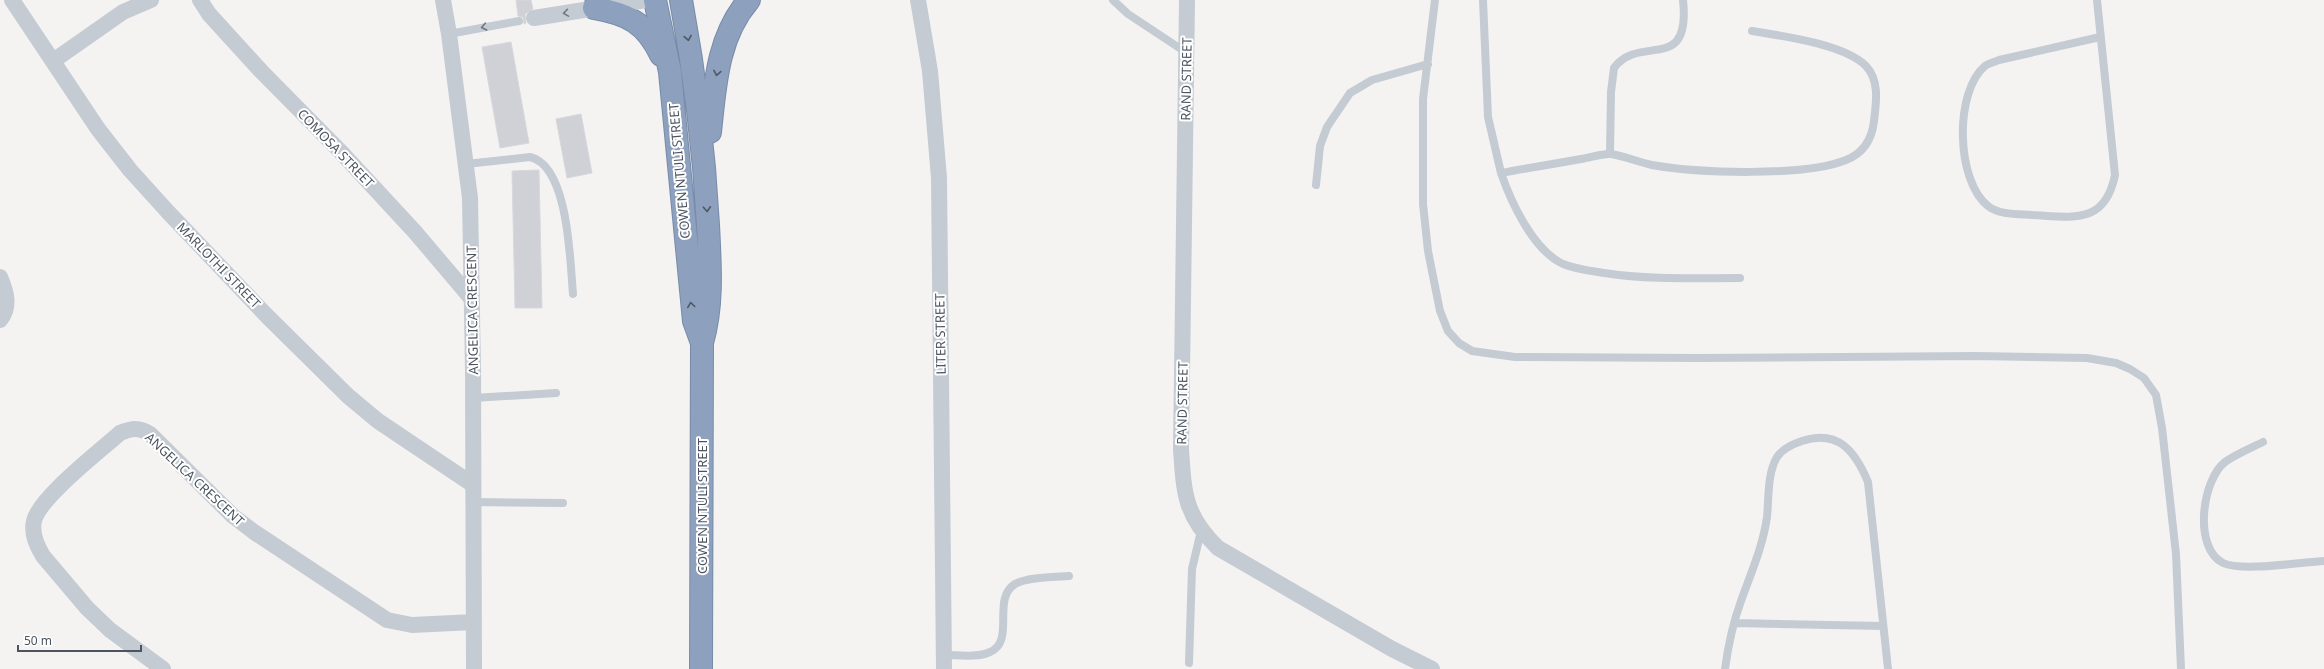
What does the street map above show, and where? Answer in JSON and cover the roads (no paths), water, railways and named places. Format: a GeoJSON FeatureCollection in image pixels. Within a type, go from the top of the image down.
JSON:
{"type":"FeatureCollection","features":[{"type":"Feature","properties":{"kind":"highway","name":"COWEN NTULI STREET"},"geometry":{"type":"LineString","coordinates":[[655,0],[670,72],[681,178],[690,297],[694,321],[702,343]]}},
{"type":"Feature","properties":{"kind":"highway","name":"COWEN NTULI STREET"},"geometry":{"type":"LineString","coordinates":[[681,0],[695,78],[706,176],[709,252],[708,320],[702,343],[701,669]]}},
{"type":"Feature","properties":{"kind":"highway"},"geometry":{"type":"LineString","coordinates":[[706,176],[715,85],[723,48],[731,27],[749,0]]}},
{"type":"Feature","properties":{"kind":"highway"},"geometry":{"type":"LineString","coordinates":[[594,8],[624,15],[637,22],[649,33],[670,72]]}},
{"type":"Feature","properties":{"kind":"street","name":"MARLOTHI STREET"},"geometry":{"type":"LineString","coordinates":[[12,0],[98,129],[130,170],[267,316],[348,396],[378,422],[472,484]]}},
{"type":"Feature","properties":{"kind":"street"},"geometry":{"type":"LineString","coordinates":[[53,61],[122,12],[151,0]]}},
{"type":"Feature","properties":{"kind":"street","name":"COMOSA STREET"},"geometry":{"type":"LineString","coordinates":[[200,0],[209,14],[261,71],[346,157],[415,232],[471,298]]}},
{"type":"Feature","properties":{"kind":"street"},"geometry":{"type":"LineString","coordinates":[[527,19],[646,0]]}},
{"type":"Feature","properties":{"kind":"street","name":"LITER STREET"},"geometry":{"type":"LineString","coordinates":[[918,0],[930,70],[939,178],[944,662]]}},
{"type":"Feature","properties":{"kind":"street","name":"RAND STREET"},"geometry":{"type":"LineString","coordinates":[[1187,0],[1181,449],[1183,480],[1190,510],[1201,531],[1218,548],[1243,564],[1392,649],[1432,669]]}},
{"type":"Feature","properties":{"kind":"street","name":"ANGELICA CRESCENT"},"geometry":{"type":"LineString","coordinates":[[446,1],[470,198],[473,398],[472,502],[474,669]]}},
{"type":"Feature","properties":{"kind":"street"},"geometry":{"type":"LineString","coordinates":[[0,277],[6,300],[5,310],[0,320]]}},
{"type":"Feature","properties":{"kind":"street","name":"ANGELICA CRESCENT"},"geometry":{"type":"LineString","coordinates":[[162,669],[110,630],[87,608],[43,556],[37,547],[33,529],[36,515],[51,495],[120,433],[130,429],[138,428],[150,434],[233,516],[254,532],[387,620],[412,625],[474,622]]}},
{"type":"Feature","properties":{"kind":"lane"},"geometry":{"type":"LineString","coordinates":[[1113,0],[1128,14],[1186,53]]}},
{"type":"Feature","properties":{"kind":"lane"},"geometry":{"type":"LineString","coordinates":[[1435,0],[1423,98],[1423,204],[1428,251],[1440,311],[1448,331],[1459,343],[1472,351],[1523,357],[1975,356],[2087,358],[2116,363],[2144,378],[2156,395],[2162,428],[2176,554],[2181,669]]}},
{"type":"Feature","properties":{"kind":"lane"},"geometry":{"type":"LineString","coordinates":[[1483,0],[1488,118],[1501,173],[1509,195],[1532,235],[1548,253],[1562,264],[1592,271],[1626,276],[1666,279],[1740,278]]}},
{"type":"Feature","properties":{"kind":"lane"},"geometry":{"type":"LineString","coordinates":[[1610,154],[1611,92],[1614,68],[1627,57],[1650,52],[1677,42],[1682,35],[1684,27],[1683,0]]}},
{"type":"Feature","properties":{"kind":"lane"},"geometry":{"type":"LineString","coordinates":[[2097,0],[2115,175],[2108,200],[2088,214],[2075,218],[2010,214],[1989,207],[1980,198],[1972,184],[1964,154],[1966,100],[1979,74],[1986,65],[1999,60],[2100,36]]}},
{"type":"Feature","properties":{"kind":"lane"},"geometry":{"type":"LineString","coordinates":[[449,34],[527,19]]}},
{"type":"Feature","properties":{"kind":"lane"},"geometry":{"type":"LineString","coordinates":[[1501,173],[1610,154],[1650,165],[1672,168],[1735,171],[1817,167],[1846,160],[1860,154],[1868,143],[1874,125],[1877,97],[1874,82],[1867,67],[1856,59],[1813,43],[1790,37],[1752,32]]}},
{"type":"Feature","properties":{"kind":"lane"},"geometry":{"type":"LineString","coordinates":[[1316,185],[1320,146],[1327,126],[1350,92],[1372,80],[1428,64]]}},
{"type":"Feature","properties":{"kind":"lane"},"geometry":{"type":"LineString","coordinates":[[466,164],[530,157],[538,158],[544,163],[558,188],[564,214],[573,294]]}},
{"type":"Feature","properties":{"kind":"lane"},"geometry":{"type":"LineString","coordinates":[[473,398],[556,393]]}},
{"type":"Feature","properties":{"kind":"lane"},"geometry":{"type":"LineString","coordinates":[[1725,669],[1734,623],[1765,530],[1774,463],[1782,452],[1792,445],[1821,438],[1832,439],[1843,444],[1854,454],[1868,482],[1888,669]]}},
{"type":"Feature","properties":{"kind":"lane"},"geometry":{"type":"LineString","coordinates":[[2263,442],[2225,462],[2217,472],[2211,484],[2204,514],[2207,544],[2214,556],[2219,560],[2224,563],[2240,567],[2324,561]]}},
{"type":"Feature","properties":{"kind":"lane"},"geometry":{"type":"LineString","coordinates":[[472,502],[563,503]]}},
{"type":"Feature","properties":{"kind":"lane"},"geometry":{"type":"LineString","coordinates":[[1189,663],[1192,569],[1201,531]]}},
{"type":"Feature","properties":{"kind":"lane"},"geometry":{"type":"LineString","coordinates":[[944,662],[995,649],[1001,639],[1004,603],[1007,594],[1014,584],[1024,581],[1069,576]]}},
{"type":"Feature","properties":{"kind":"lane"},"geometry":{"type":"LineString","coordinates":[[1734,623],[1883,626]]}}]}
